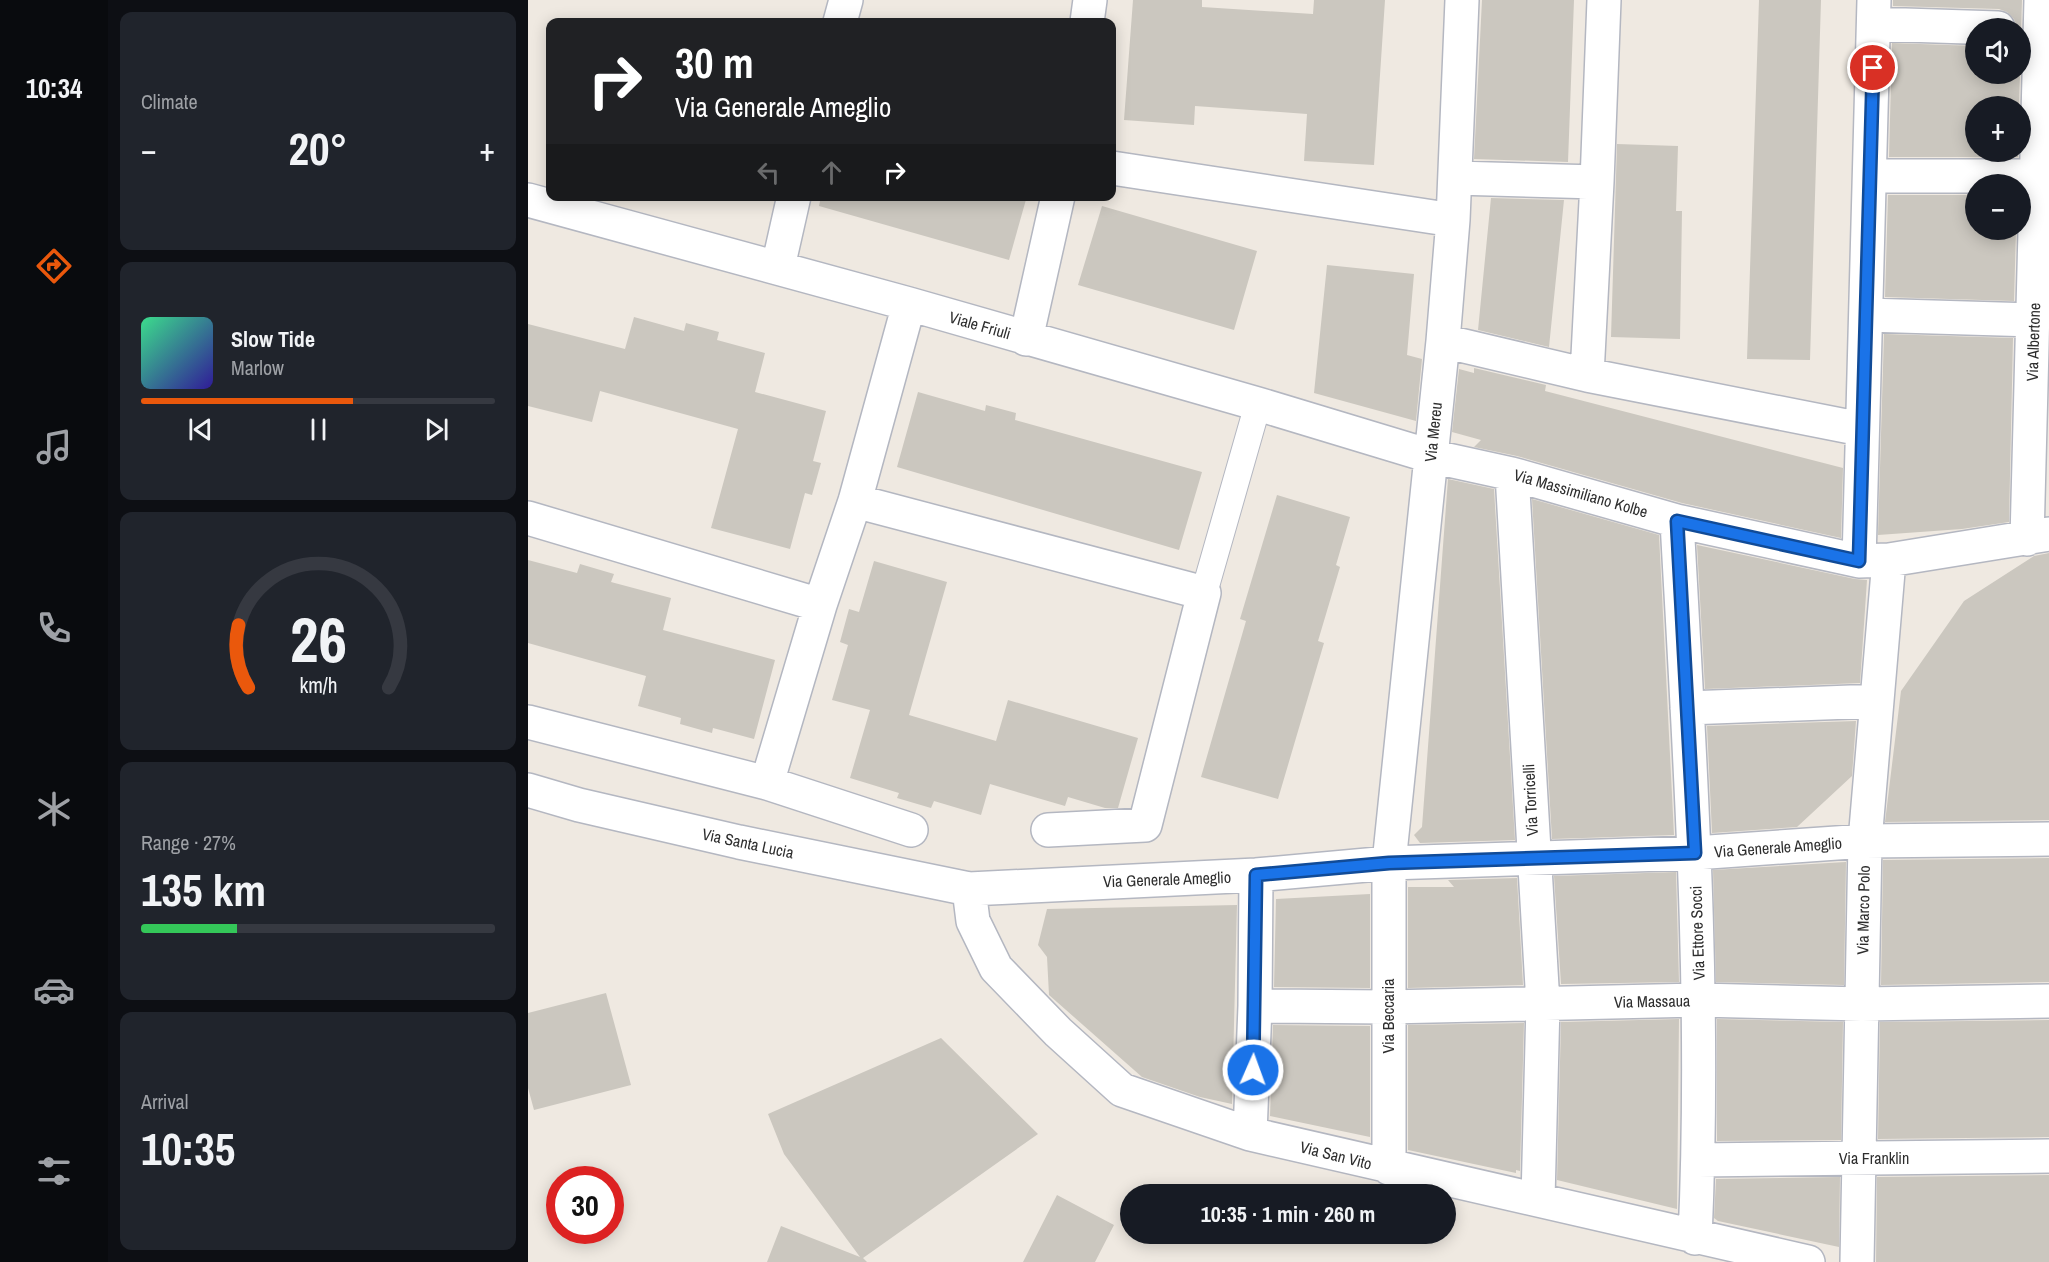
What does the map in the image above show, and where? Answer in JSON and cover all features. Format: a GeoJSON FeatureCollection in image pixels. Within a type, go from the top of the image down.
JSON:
{"type":"FeatureCollection","features":[{"type":"Feature","properties":{"kind":"street"},"geometry":{"type":"LineString","coordinates":[[841,18],[846,0]]}},
{"type":"Feature","properties":{"kind":"street"},"geometry":{"type":"LineString","coordinates":[[1088,18],[1090,0]]}},
{"type":"Feature","properties":{"kind":"street","name":"Via Mereu"},"geometry":{"type":"LineString","coordinates":[[1389,863],[1443,341],[1453,220],[1462,0]]}},
{"type":"Feature","properties":{"kind":"street"},"geometry":{"type":"LineString","coordinates":[[1587,375],[1604,0]]}},
{"type":"Feature","properties":{"kind":"street"},"geometry":{"type":"LineString","coordinates":[[1874,12],[1965,24]]}},
{"type":"Feature","properties":{"kind":"street","name":"Via Marco Polo"},"geometry":{"type":"LineString","coordinates":[[1857,1262],[1864,841],[1877,701],[1874,560],[1861,429],[1871,176],[1874,12]]}},
{"type":"Feature","properties":{"kind":"street","name":"Via Albertone"},"geometry":{"type":"LineString","coordinates":[[2038,22],[2044,176],[2034,320],[2038,537]]}},
{"type":"Feature","properties":{"kind":"street"},"geometry":{"type":"LineString","coordinates":[[1116,169],[1453,220]]}},
{"type":"Feature","properties":{"kind":"street"},"geometry":{"type":"LineString","coordinates":[[1871,176],[2044,176]]}},
{"type":"Feature","properties":{"kind":"street"},"geometry":{"type":"LineString","coordinates":[[1455,178],[1597,182]]}},
{"type":"Feature","properties":{"kind":"street","name":"Viale Friuli"},"geometry":{"type":"LineString","coordinates":[[528,200],[909,304],[1430,456]]}},
{"type":"Feature","properties":{"kind":"street"},"geometry":{"type":"LineString","coordinates":[[778,267],[793,201]]}},
{"type":"Feature","properties":{"kind":"street"},"geometry":{"type":"LineString","coordinates":[[1026,339],[1057,201]]}},
{"type":"Feature","properties":{"kind":"street"},"geometry":{"type":"LineString","coordinates":[[767,783],[820,605],[855,501],[909,304]]}},
{"type":"Feature","properties":{"kind":"street"},"geometry":{"type":"LineString","coordinates":[[1866,315],[2034,320]]}},
{"type":"Feature","properties":{"kind":"street"},"geometry":{"type":"LineString","coordinates":[[1443,341],[1587,375],[1861,429]]}},
{"type":"Feature","properties":{"kind":"street"},"geometry":{"type":"LineString","coordinates":[[1048,830],[1145,825],[1204,593],[1258,404]]}},
{"type":"Feature","properties":{"kind":"street","name":"Via Massimiliano Kolbe"},"geometry":{"type":"LineString","coordinates":[[1430,456],[1512,474],[1677,521],[1874,560],[2038,537]]}},
{"type":"Feature","properties":{"kind":"street","name":"Via Torricelli"},"geometry":{"type":"LineString","coordinates":[[1512,474],[1543,1004],[1538,1199]]}},
{"type":"Feature","properties":{"kind":"street"},"geometry":{"type":"LineString","coordinates":[[855,501],[1204,593]]}},
{"type":"Feature","properties":{"kind":"street"},"geometry":{"type":"LineString","coordinates":[[528,518],[820,605]]}},
{"type":"Feature","properties":{"kind":"street","name":"Via Ettore Socci"},"geometry":{"type":"LineString","coordinates":[[1677,521],[1695,853],[1699,1000],[1695,1238]]}},
{"type":"Feature","properties":{"kind":"street"},"geometry":{"type":"LineString","coordinates":[[1687,708],[1877,701]]}},
{"type":"Feature","properties":{"kind":"street"},"geometry":{"type":"LineString","coordinates":[[528,722],[767,783],[911,830]]}},
{"type":"Feature","properties":{"kind":"street","name":"Via Santa Lucia"},"geometry":{"type":"LineString","coordinates":[[528,790],[579,805],[740,842],[969,889]]}},
{"type":"Feature","properties":{"kind":"street","name":"Via Generale Ameglio"},"geometry":{"type":"LineString","coordinates":[[969,889],[1256,875],[1389,863],[1695,853],[1864,841],[2049,839]]}},
{"type":"Feature","properties":{"kind":"street","name":"Via Beccaria"},"geometry":{"type":"LineString","coordinates":[[1389,863],[1387,1007],[1389,1168]]}},
{"type":"Feature","properties":{"kind":"street"},"geometry":{"type":"LineString","coordinates":[[1250,1134],[1255,1006],[1256,875]]}},
{"type":"Feature","properties":{"kind":"street","name":"Via San Vito"},"geometry":{"type":"LineString","coordinates":[[969,889],[973,921],[996,968],[1058,1032],[1122,1090],[1173,1110],[1250,1134],[1389,1168],[1538,1199],[1695,1238],[1808,1262]]}},
{"type":"Feature","properties":{"kind":"street","name":"Via Massaua"},"geometry":{"type":"LineString","coordinates":[[1255,1006],[1387,1007],[1699,1000],[1862,1004],[2049,1001]]}},
{"type":"Feature","properties":{"kind":"street","name":"Via Franklin"},"geometry":{"type":"LineString","coordinates":[[1698,1160],[2049,1156]]}},
{"type":"Feature","properties":{"kind":"building"},"geometry":{"type":"Polygon","coordinates":[[[1133,0],[1202,0],[1202,7],[1313,14],[1314,0],[1385,0],[1374,165],[1304,161],[1307,114],[1195,106],[1194,125],[1124,120],[1133,0]]]}},
{"type":"Feature","properties":{"kind":"building"},"geometry":{"type":"Polygon","coordinates":[[[1482,0],[1574,0],[1568,162],[1474,159],[1482,0]]]}},
{"type":"Feature","properties":{"kind":"building"},"geometry":{"type":"Polygon","coordinates":[[[1759,0],[1821,0],[1810,360],[1747,359],[1759,0]]]}},
{"type":"Feature","properties":{"kind":"building"},"geometry":{"type":"Polygon","coordinates":[[[1893,0],[2022,0],[2021,18],[2013,18],[2007,12],[1999,9],[1893,6],[1893,0]]]}},
{"type":"Feature","properties":{"kind":"building"},"geometry":{"type":"Polygon","coordinates":[[[1892,43],[1965,46],[1965,84],[2020,84],[2019,96],[1965,96],[1965,157],[1889,157],[1892,43]]]}},
{"type":"Feature","properties":{"kind":"building"},"geometry":{"type":"Polygon","coordinates":[[[1617,144],[1678,146],[1676,211],[1682,211],[1680,339],[1611,337],[1617,144]]]}},
{"type":"Feature","properties":{"kind":"building"},"geometry":{"type":"Polygon","coordinates":[[[1888,195],[1965,195],[1965,240],[2016,240],[2014,301],[1885,297],[1888,195]]]}},
{"type":"Feature","properties":{"kind":"building"},"geometry":{"type":"Polygon","coordinates":[[[1491,198],[1564,200],[1549,347],[1478,330],[1491,198]]]}},
{"type":"Feature","properties":{"kind":"building"},"geometry":{"type":"Polygon","coordinates":[[[820,201],[1026,201],[1009,260],[819,206],[820,201]]]}},
{"type":"Feature","properties":{"kind":"building"},"geometry":{"type":"Polygon","coordinates":[[[1102,206],[1257,251],[1234,330],[1078,285],[1102,206]]]}},
{"type":"Feature","properties":{"kind":"building"},"geometry":{"type":"Polygon","coordinates":[[[1327,265],[1414,274],[1407,355],[1422,359],[1416,421],[1314,393],[1327,265]]]}},
{"type":"Feature","properties":{"kind":"building"},"geometry":{"type":"Polygon","coordinates":[[[634,317],[684,331],[686,323],[719,332],[717,340],[765,353],[755,392],[826,411],[813,461],[821,463],[812,495],[805,493],[790,549],[711,528],[738,429],[600,391],[592,422],[528,406],[528,324],[625,349],[634,317]]]}},
{"type":"Feature","properties":{"kind":"building"},"geometry":{"type":"Polygon","coordinates":[[[1884,334],[2013,338],[2009,522],[1962,529],[1878,535],[1884,334]]]}},
{"type":"Feature","properties":{"kind":"building"},"geometry":{"type":"Polygon","coordinates":[[[1474,368],[1546,385],[1545,391],[1843,468],[1841,538],[1682,503],[1517,456],[1474,447],[1481,440],[1452,432],[1459,369],[1474,373],[1474,368]]]}},
{"type":"Feature","properties":{"kind":"building"},"geometry":{"type":"Polygon","coordinates":[[[918,392],[985,411],[986,405],[1016,413],[1015,420],[1202,472],[1179,550],[897,467],[918,392]]]}},
{"type":"Feature","properties":{"kind":"building"},"geometry":{"type":"Polygon","coordinates":[[[1448,479],[1494,489],[1515,840],[1420,843],[1414,835],[1422,827],[1448,479]]]}},
{"type":"Feature","properties":{"kind":"building"},"geometry":{"type":"Polygon","coordinates":[[[1277,495],[1350,517],[1336,565],[1340,567],[1318,641],[1324,643],[1278,799],[1201,777],[1246,621],[1240,619],[1277,495]]]}},
{"type":"Feature","properties":{"kind":"building"},"geometry":{"type":"Polygon","coordinates":[[[1532,499],[1659,535],[1674,835],[1552,839],[1532,499]]]}},
{"type":"Feature","properties":{"kind":"building"},"geometry":{"type":"Polygon","coordinates":[[[1697,545],[1867,580],[1860,683],[1705,689],[1697,545]]]}},
{"type":"Feature","properties":{"kind":"building"},"geometry":{"type":"Polygon","coordinates":[[[2049,553],[2049,820],[1885,822],[1901,691],[1964,601],[2034,556],[2049,553]]]}},
{"type":"Feature","properties":{"kind":"building"},"geometry":{"type":"Polygon","coordinates":[[[528,560],[577,573],[580,564],[614,574],[611,582],[671,598],[663,630],[775,660],[754,739],[713,728],[712,733],[680,724],[681,718],[638,706],[646,676],[528,643],[528,560]]]}},
{"type":"Feature","properties":{"kind":"building"},"geometry":{"type":"Polygon","coordinates":[[[874,561],[947,582],[909,715],[996,741],[1008,700],[1138,738],[1118,808],[1105,808],[1068,797],[1065,806],[990,784],[981,815],[934,801],[931,808],[897,798],[899,793],[850,778],[870,710],[832,700],[848,645],[840,642],[849,609],[859,612],[874,561]]]}},
{"type":"Feature","properties":{"kind":"building"},"geometry":{"type":"Polygon","coordinates":[[[1856,721],[1852,776],[1797,827],[1712,833],[1707,726],[1856,721]]]}},
{"type":"Feature","properties":{"kind":"building"},"geometry":{"type":"Polygon","coordinates":[[[2049,858],[2049,982],[1881,985],[1883,860],[2049,858]]]}},
{"type":"Feature","properties":{"kind":"building"},"geometry":{"type":"Polygon","coordinates":[[[1846,862],[1844,985],[1716,982],[1713,870],[1846,862]]]}},
{"type":"Feature","properties":{"kind":"building"},"geometry":{"type":"Polygon","coordinates":[[[1676,872],[1679,982],[1561,984],[1554,876],[1676,872]]]}},
{"type":"Feature","properties":{"kind":"building"},"geometry":{"type":"Polygon","coordinates":[[[1517,878],[1523,985],[1408,988],[1408,887],[1454,887],[1448,880],[1517,878]]]}},
{"type":"Feature","properties":{"kind":"building"},"geometry":{"type":"Polygon","coordinates":[[[1370,894],[1370,988],[1274,987],[1276,899],[1370,894]]]}},
{"type":"Feature","properties":{"kind":"building"},"geometry":{"type":"Polygon","coordinates":[[[1237,905],[1232,1104],[1200,1097],[1142,1077],[1049,995],[1047,957],[1038,945],[1047,909],[1237,905]]]}},
{"type":"Feature","properties":{"kind":"building"},"geometry":{"type":"Polygon","coordinates":[[[606,993],[631,1085],[534,1110],[528,1088],[528,1013],[606,993]]]}},
{"type":"Feature","properties":{"kind":"building"},"geometry":{"type":"Polygon","coordinates":[[[1679,1019],[1677,1209],[1557,1180],[1561,1022],[1679,1019]]]}},
{"type":"Feature","properties":{"kind":"building"},"geometry":{"type":"Polygon","coordinates":[[[1717,1019],[1843,1022],[1841,1140],[1717,1141],[1717,1019]]]}},
{"type":"Feature","properties":{"kind":"building"},"geometry":{"type":"Polygon","coordinates":[[[2049,1020],[2049,1137],[1878,1139],[1880,1022],[2049,1020]]]}},
{"type":"Feature","properties":{"kind":"building"},"geometry":{"type":"Polygon","coordinates":[[[1524,1023],[1520,1171],[1516,1170],[1516,1173],[1408,1150],[1408,1025],[1524,1023]]]}},
{"type":"Feature","properties":{"kind":"building"},"geometry":{"type":"Polygon","coordinates":[[[1273,1025],[1370,1026],[1370,1137],[1270,1116],[1273,1025]]]}},
{"type":"Feature","properties":{"kind":"building"},"geometry":{"type":"Polygon","coordinates":[[[941,1038],[1038,1134],[863,1258],[867,1262],[767,1262],[781,1226],[860,1257],[784,1154],[768,1114],[941,1038]]]}},
{"type":"Feature","properties":{"kind":"building"},"geometry":{"type":"Polygon","coordinates":[[[2049,1175],[2049,1262],[1876,1262],[1877,1177],[2049,1175]]]}},
{"type":"Feature","properties":{"kind":"building"},"geometry":{"type":"Polygon","coordinates":[[[1840,1177],[1839,1247],[1718,1221],[1714,1218],[1716,1179],[1840,1177]]]}},
{"type":"Feature","properties":{"kind":"building"},"geometry":{"type":"Polygon","coordinates":[[[1057,1195],[1114,1225],[1095,1262],[1023,1262],[1057,1195]]]}},
{"type":"Feature","properties":{"kind":"route"},"geometry":{"type":"LineString","coordinates":[[1253,1070],[1256,875],[1389,863],[1695,853],[1677,521],[1859,561],[1873,68]]}}]}
